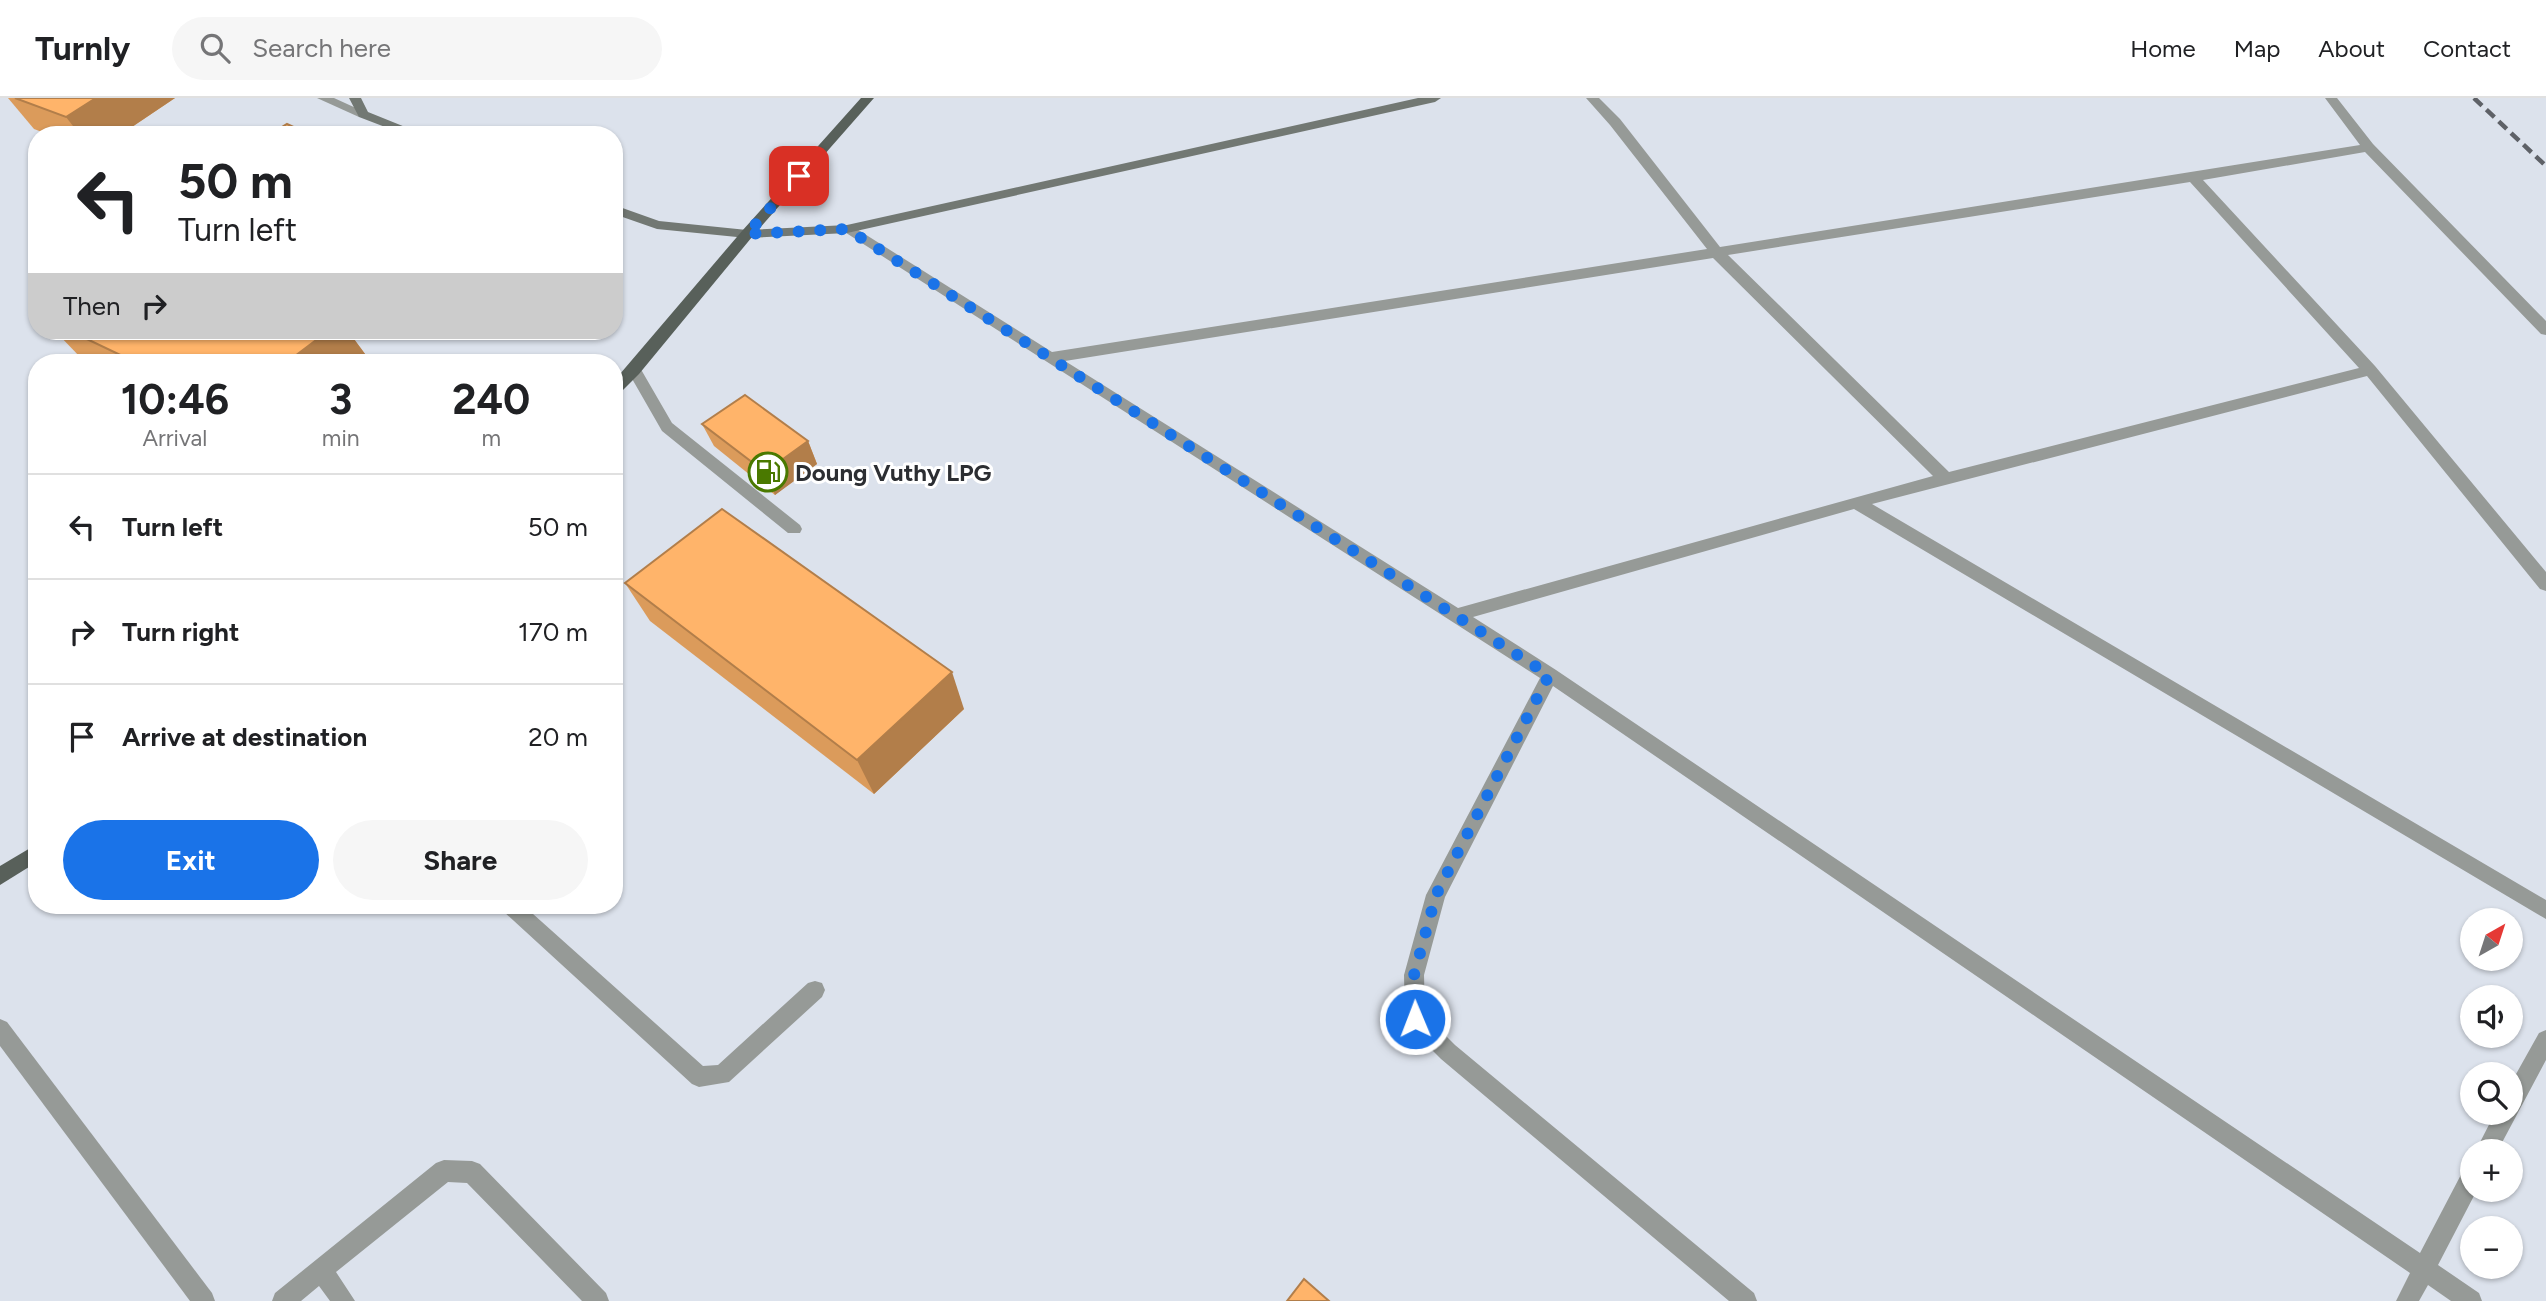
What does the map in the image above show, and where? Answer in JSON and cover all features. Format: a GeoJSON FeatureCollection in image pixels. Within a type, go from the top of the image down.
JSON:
{"type":"FeatureCollection","features":[{"type":"Feature","properties":{"kind":"main road"},"geometry":{"type":"LineString","coordinates":[[623,381],[747,234],[868,98]]}},
{"type":"Feature","properties":{"kind":"main road"},"geometry":{"type":"LineString","coordinates":[[0,876],[28,858]]}},
{"type":"Feature","properties":{"kind":"street"},"geometry":{"type":"LineString","coordinates":[[323,98],[395,126]]}},
{"type":"Feature","properties":{"kind":"street"},"geometry":{"type":"LineString","coordinates":[[355,98],[363,114]]}},
{"type":"Feature","properties":{"kind":"street"},"geometry":{"type":"LineString","coordinates":[[623,212],[657,225],[747,234],[847,229],[1436,98]]}},
{"type":"Feature","properties":{"kind":"street"},"geometry":{"type":"LineString","coordinates":[[1592,98],[1615,122],[1718,254],[1946,480]]}},
{"type":"Feature","properties":{"kind":"street"},"geometry":{"type":"LineString","coordinates":[[2331,98],[2368,147],[2546,330]]}},
{"type":"Feature","properties":{"kind":"street"},"geometry":{"type":"LineString","coordinates":[[1049,358],[1718,254],[2340,154],[2368,147]]}},
{"type":"Feature","properties":{"kind":"street"},"geometry":{"type":"LineString","coordinates":[[2192,176],[2370,370],[2546,584]]}},
{"type":"Feature","properties":{"kind":"street"},"geometry":{"type":"LineString","coordinates":[[847,229],[1549,675],[2471,1301]]}},
{"type":"Feature","properties":{"kind":"street"},"geometry":{"type":"LineString","coordinates":[[634,370],[667,427],[794,529]]}},
{"type":"Feature","properties":{"kind":"street"},"geometry":{"type":"LineString","coordinates":[[1454,616],[1856,502],[2370,370]]}},
{"type":"Feature","properties":{"kind":"street"},"geometry":{"type":"LineString","coordinates":[[1856,502],[2546,910]]}},
{"type":"Feature","properties":{"kind":"street"},"geometry":{"type":"LineString","coordinates":[[1549,675],[1436,895],[1414,975],[1415,1019],[1448,1052],[1746,1301]]}},
{"type":"Feature","properties":{"kind":"street"},"geometry":{"type":"LineString","coordinates":[[520,914],[699,1077],[722,1075],[815,990]]}},
{"type":"Feature","properties":{"kind":"street"},"geometry":{"type":"LineString","coordinates":[[0,1029],[204,1301]]}},
{"type":"Feature","properties":{"kind":"street"},"geometry":{"type":"LineString","coordinates":[[2523,1082],[2546,1040]]}},
{"type":"Feature","properties":{"kind":"street"},"geometry":{"type":"LineString","coordinates":[[283,1301],[444,1171],[472,1172],[598,1301]]}},
{"type":"Feature","properties":{"kind":"street"},"geometry":{"type":"LineString","coordinates":[[2407,1301],[2460,1199]]}},
{"type":"Feature","properties":{"kind":"street"},"geometry":{"type":"LineString","coordinates":[[321,1270],[345,1301]]}},
{"type":"Feature","properties":{"kind":"building"},"geometry":{"type":"Polygon","coordinates":[[[15,98],[96,98],[66,117],[15,98]]]}},
{"type":"Feature","properties":{"kind":"building"},"geometry":{"type":"Polygon","coordinates":[[[89,340],[316,340],[298,354],[118,354],[89,340]]]}},
{"type":"Feature","properties":{"kind":"building"},"geometry":{"type":"Polygon","coordinates":[[[745,395],[808,441],[765,472],[702,424],[745,395]]]}},
{"type":"Feature","properties":{"kind":"building"},"geometry":{"type":"Polygon","coordinates":[[[722,509],[952,672],[857,760],[625,583],[722,509]]]}},
{"type":"Feature","properties":{"kind":"building"},"geometry":{"type":"Polygon","coordinates":[[[1304,1279],[1329,1301],[1287,1301],[1304,1279]]]}},
{"type":"Feature","properties":{"kind":"railway"},"geometry":{"type":"LineString","coordinates":[[2474,98],[2546,166]]}},
{"type":"Feature","properties":{"kind":"place","name":"Doung Vuthy LPG"},"geometry":{"type":"Point","coordinates":[768,472]}},
{"type":"Feature","properties":{"kind":"route"},"geometry":{"type":"LineString","coordinates":[[799,176],[747,234],[847,229],[1549,675],[1436,895],[1414,975],[1415,1019]]}}]}
